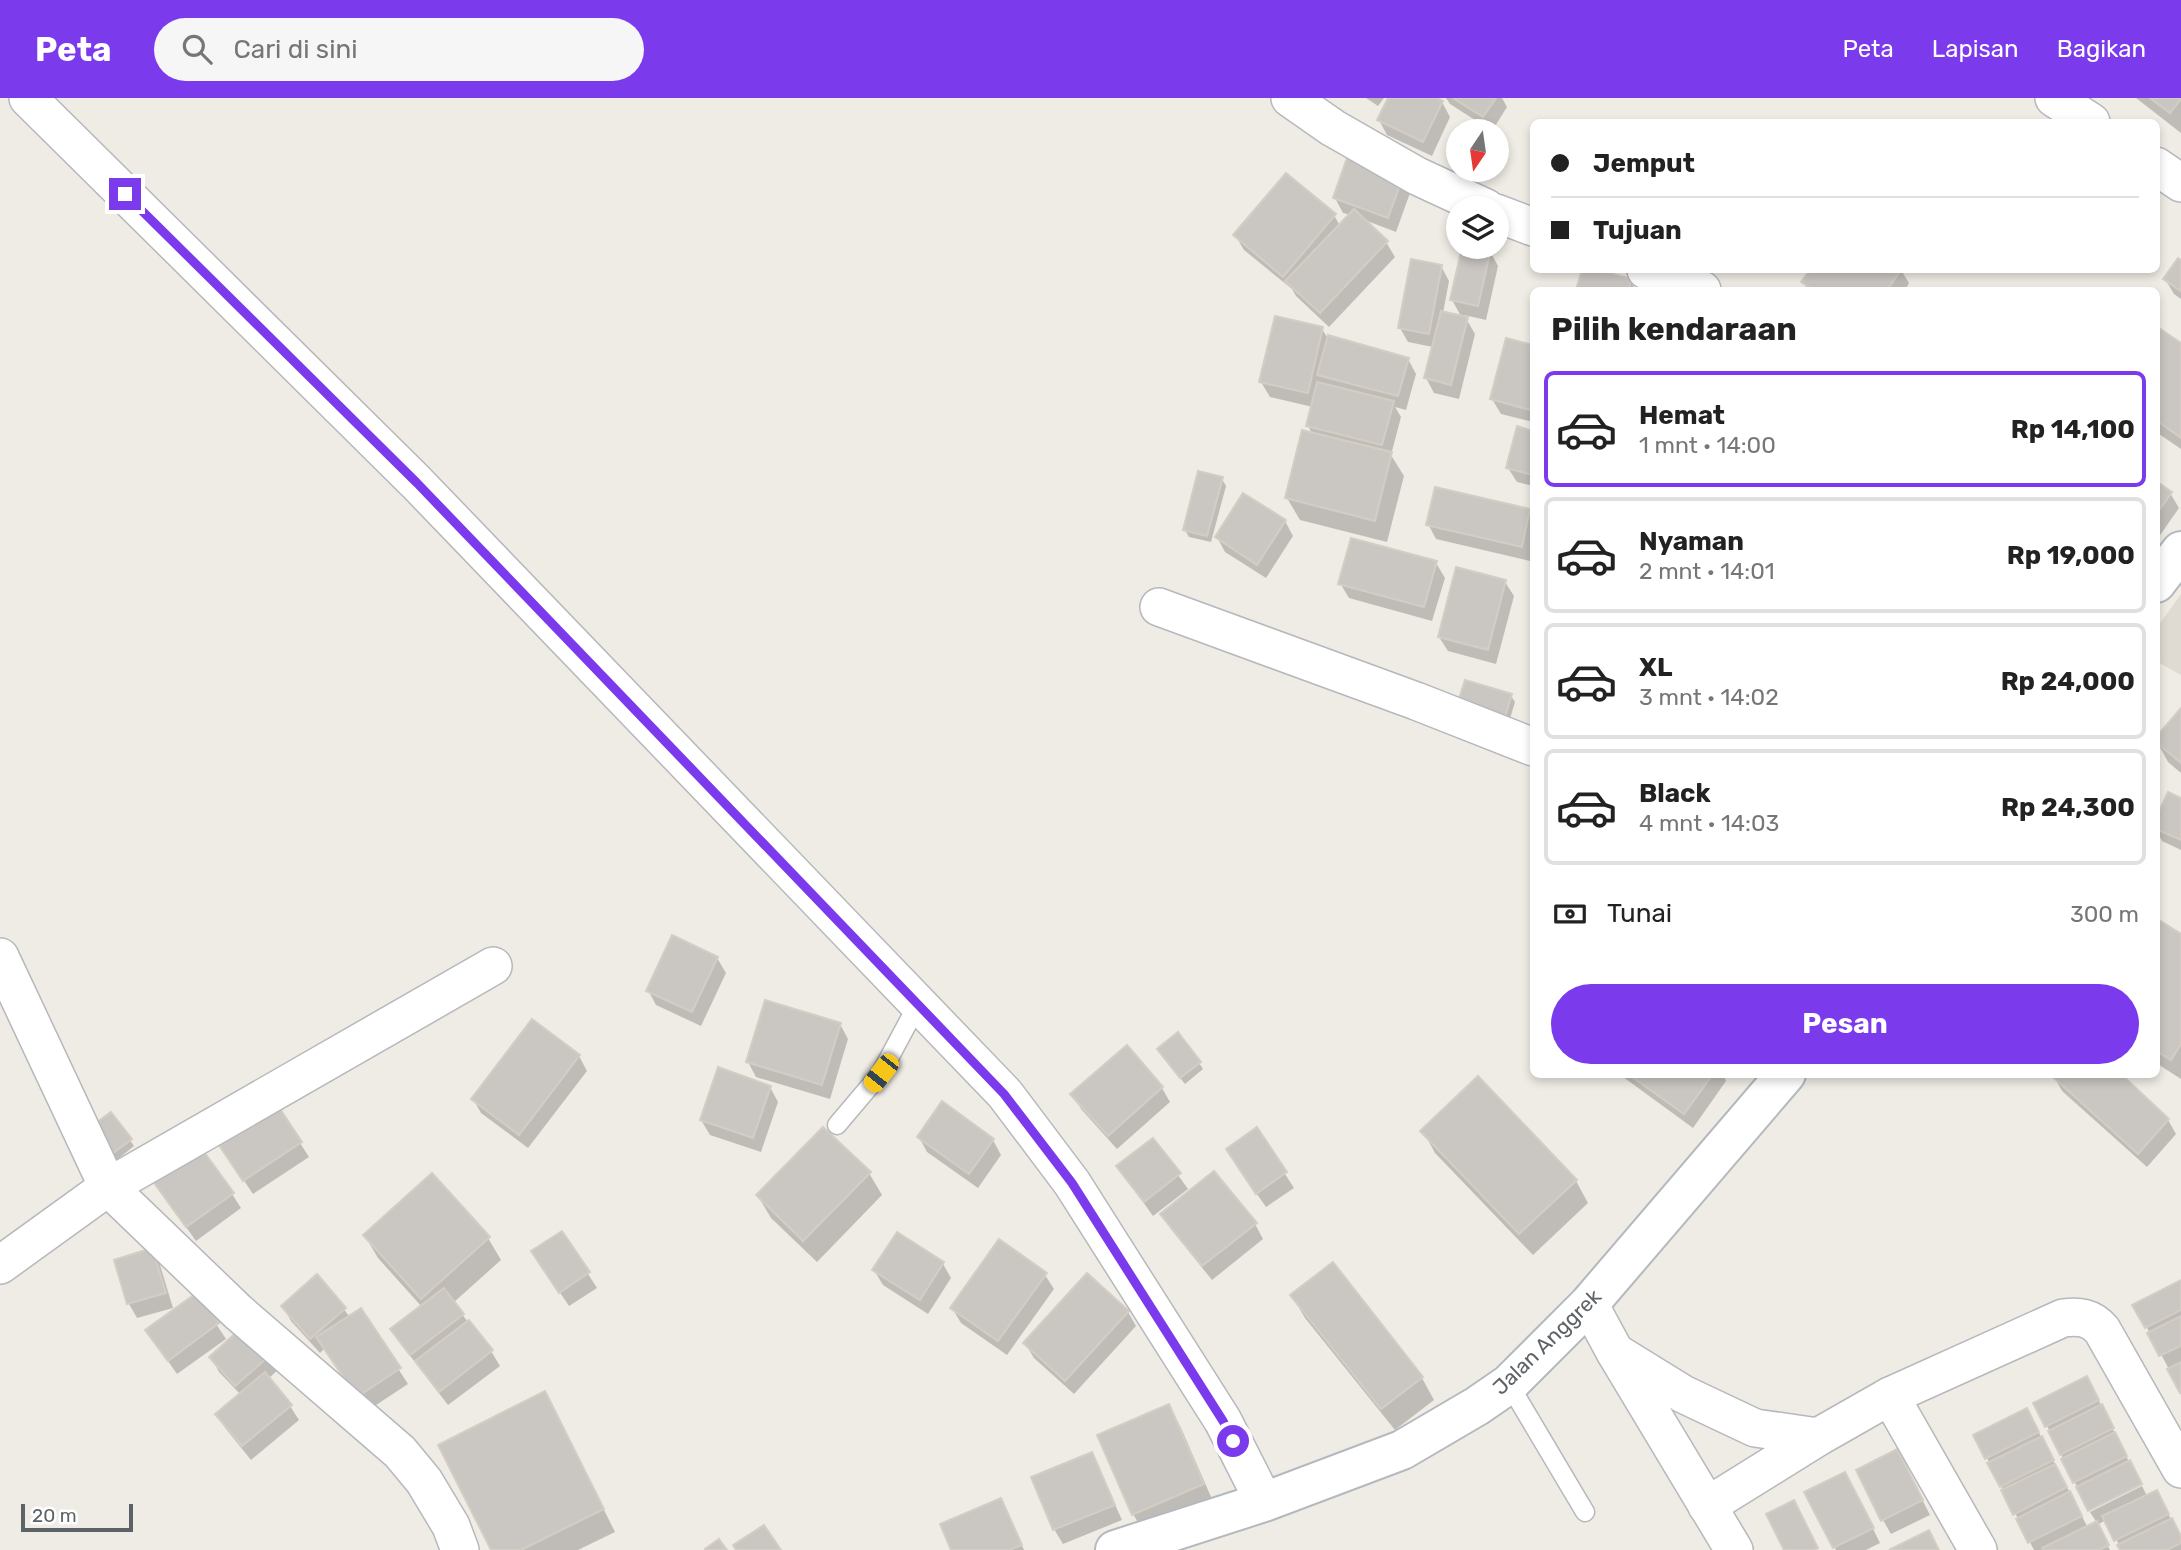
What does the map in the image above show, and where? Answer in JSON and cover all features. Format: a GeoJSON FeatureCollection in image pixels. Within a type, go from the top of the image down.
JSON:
{"type":"FeatureCollection","features":[{"type":"Feature","properties":{"kind":"street"},"geometry":{"type":"LineString","coordinates":[[28,98],[417,483],[1004,1094],[1072,1183],[1223,1421],[1264,1502]]}},
{"type":"Feature","properties":{"kind":"street"},"geometry":{"type":"LineString","coordinates":[[1290,98],[1333,128],[1417,176],[1460,196]]}},
{"type":"Feature","properties":{"kind":"street"},"geometry":{"type":"LineString","coordinates":[[2054,98],[2086,119]]}},
{"type":"Feature","properties":{"kind":"street"},"geometry":{"type":"LineString","coordinates":[[2160,169],[2181,183]]}},
{"type":"Feature","properties":{"kind":"street"},"geometry":{"type":"LineString","coordinates":[[1509,218],[1530,226]]}},
{"type":"Feature","properties":{"kind":"street"},"geometry":{"type":"LineString","coordinates":[[1654,273],[1694,287]]}},
{"type":"Feature","properties":{"kind":"street"},"geometry":{"type":"LineString","coordinates":[[2160,578],[2181,551]]}},
{"type":"Feature","properties":{"kind":"street"},"geometry":{"type":"LineString","coordinates":[[1159,607],[1530,746]]}},
{"type":"Feature","properties":{"kind":"street"},"geometry":{"type":"LineString","coordinates":[[0,957],[108,1187],[238,1312],[400,1452],[424,1481],[451,1526],[460,1550]]}},
{"type":"Feature","properties":{"kind":"street"},"geometry":{"type":"LineString","coordinates":[[0,1265],[108,1187],[493,966]]}},
{"type":"Feature","properties":{"kind":"street","name":"Jalan Anggrek"},"geometry":{"type":"LineString","coordinates":[[1115,1550],[1264,1502],[1402,1450],[1509,1384],[1589,1304],[1783,1078]]}},
{"type":"Feature","properties":{"kind":"street"},"geometry":{"type":"LineString","coordinates":[[1589,1304],[1734,1550]]}},
{"type":"Feature","properties":{"kind":"street"},"geometry":{"type":"LineString","coordinates":[[1707,1506],[1890,1396],[2063,1318],[2076,1316],[2087,1318],[2102,1330],[2181,1469]]}},
{"type":"Feature","properties":{"kind":"street"},"geometry":{"type":"LineString","coordinates":[[1615,1352],[1683,1394],[1755,1428],[1818,1437]]}},
{"type":"Feature","properties":{"kind":"street"},"geometry":{"type":"LineString","coordinates":[[1890,1396],[1978,1550]]}},
{"type":"Feature","properties":{"kind":"lane"},"geometry":{"type":"LineString","coordinates":[[837,1125],[881,1073],[918,1004]]}},
{"type":"Feature","properties":{"kind":"lane"},"geometry":{"type":"LineString","coordinates":[[1509,1384],[1585,1512]]}},
{"type":"Feature","properties":{"kind":"shaded area"},"geometry":{"type":"Polygon","coordinates":[[[2181,594],[2181,675],[2160,663],[2160,623],[2181,594]]]}},
{"type":"Feature","properties":{"kind":"building"},"geometry":{"type":"Polygon","coordinates":[[[1388,98],[1437,98],[1443,101],[1423,142],[1377,120],[1388,98]]]}},
{"type":"Feature","properties":{"kind":"building"},"geometry":{"type":"Polygon","coordinates":[[[1453,98],[1496,98],[1483,117],[1453,98]]]}},
{"type":"Feature","properties":{"kind":"building"},"geometry":{"type":"Polygon","coordinates":[[[2150,98],[2181,98],[2181,99],[2170,113],[2150,98]]]}},
{"type":"Feature","properties":{"kind":"building"},"geometry":{"type":"Polygon","coordinates":[[[1347,158],[1403,177],[1388,218],[1333,198],[1347,158]]]}},
{"type":"Feature","properties":{"kind":"building"},"geometry":{"type":"Polygon","coordinates":[[[1286,173],[1336,214],[1283,277],[1233,235],[1286,173]]]}},
{"type":"Feature","properties":{"kind":"building"},"geometry":{"type":"Polygon","coordinates":[[[1354,209],[1388,241],[1320,313],[1285,281],[1354,209]]]}},
{"type":"Feature","properties":{"kind":"building"},"geometry":{"type":"Polygon","coordinates":[[[2178,258],[2181,260],[2181,291],[2163,279],[2178,258]]]}},
{"type":"Feature","properties":{"kind":"building"},"geometry":{"type":"Polygon","coordinates":[[[1411,259],[1442,265],[1429,334],[1398,328],[1411,259]]]}},
{"type":"Feature","properties":{"kind":"building"},"geometry":{"type":"Polygon","coordinates":[[[1459,259],[1489,259],[1478,306],[1450,300],[1459,259]]]}},
{"type":"Feature","properties":{"kind":"building"},"geometry":{"type":"Polygon","coordinates":[[[1581,273],[1609,273],[1632,279],[1629,287],[1577,287],[1581,273]]]}},
{"type":"Feature","properties":{"kind":"building"},"geometry":{"type":"Polygon","coordinates":[[[1808,273],[1899,273],[1889,287],[1809,287],[1801,282],[1808,273]]]}},
{"type":"Feature","properties":{"kind":"building"},"geometry":{"type":"Polygon","coordinates":[[[1441,311],[1468,317],[1451,385],[1424,378],[1441,311]]]}},
{"type":"Feature","properties":{"kind":"building"},"geometry":{"type":"Polygon","coordinates":[[[1275,316],[1323,327],[1308,393],[1259,382],[1275,316]]]}},
{"type":"Feature","properties":{"kind":"building"},"geometry":{"type":"Polygon","coordinates":[[[2160,329],[2181,343],[2181,438],[2160,423],[2160,329]]]}},
{"type":"Feature","properties":{"kind":"building"},"geometry":{"type":"Polygon","coordinates":[[[1328,335],[1409,358],[1398,396],[1317,375],[1328,335]]]}},
{"type":"Feature","properties":{"kind":"building"},"geometry":{"type":"Polygon","coordinates":[[[1506,338],[1530,344],[1530,410],[1490,399],[1506,338]]]}},
{"type":"Feature","properties":{"kind":"building"},"geometry":{"type":"Polygon","coordinates":[[[1317,382],[1394,401],[1382,445],[1306,426],[1317,382]]]}},
{"type":"Feature","properties":{"kind":"building"},"geometry":{"type":"Polygon","coordinates":[[[1517,426],[1530,430],[1530,474],[1506,468],[1517,426]]]}},
{"type":"Feature","properties":{"kind":"building"},"geometry":{"type":"Polygon","coordinates":[[[1302,430],[1392,452],[1375,521],[1285,498],[1302,430]]]}},
{"type":"Feature","properties":{"kind":"building"},"geometry":{"type":"Polygon","coordinates":[[[1198,471],[1223,477],[1207,536],[1183,530],[1198,471]]]}},
{"type":"Feature","properties":{"kind":"building"},"geometry":{"type":"Polygon","coordinates":[[[2160,484],[2172,492],[2160,509],[2160,484]]]}},
{"type":"Feature","properties":{"kind":"building"},"geometry":{"type":"Polygon","coordinates":[[[1435,487],[1530,509],[1522,547],[1426,525],[1435,487]]]}},
{"type":"Feature","properties":{"kind":"building"},"geometry":{"type":"Polygon","coordinates":[[[1243,493],[1286,520],[1257,565],[1215,537],[1243,493]]]}},
{"type":"Feature","properties":{"kind":"building"},"geometry":{"type":"Polygon","coordinates":[[[1351,538],[1437,561],[1424,607],[1338,584],[1351,538]]]}},
{"type":"Feature","properties":{"kind":"building"},"geometry":{"type":"Polygon","coordinates":[[[1456,567],[1506,580],[1488,650],[1438,637],[1456,567]]]}},
{"type":"Feature","properties":{"kind":"building"},"geometry":{"type":"Polygon","coordinates":[[[1465,680],[1512,694],[1504,720],[1457,705],[1465,680]]]}},
{"type":"Feature","properties":{"kind":"building"},"geometry":{"type":"Polygon","coordinates":[[[2181,708],[2181,763],[2160,745],[2160,732],[2181,708]]]}},
{"type":"Feature","properties":{"kind":"building"},"geometry":{"type":"Polygon","coordinates":[[[2168,792],[2181,798],[2181,840],[2160,831],[2160,809],[2168,792]]]}},
{"type":"Feature","properties":{"kind":"building"},"geometry":{"type":"Polygon","coordinates":[[[2160,921],[2181,934],[2181,1044],[2171,1060],[2160,1053],[2160,921]]]}},
{"type":"Feature","properties":{"kind":"building"},"geometry":{"type":"Polygon","coordinates":[[[672,935],[718,957],[692,1012],[646,991],[672,935]]]}},
{"type":"Feature","properties":{"kind":"building"},"geometry":{"type":"Polygon","coordinates":[[[765,1000],[841,1023],[822,1085],[746,1062],[765,1000]]]}},
{"type":"Feature","properties":{"kind":"building"},"geometry":{"type":"Polygon","coordinates":[[[532,1019],[580,1055],[519,1135],[471,1099],[532,1019]]]}},
{"type":"Feature","properties":{"kind":"building"},"geometry":{"type":"Polygon","coordinates":[[[1178,1032],[1201,1062],[1180,1078],[1157,1049],[1178,1032]]]}},
{"type":"Feature","properties":{"kind":"building"},"geometry":{"type":"Polygon","coordinates":[[[1127,1045],[1163,1087],[1108,1136],[1070,1094],[1127,1045]]]}},
{"type":"Feature","properties":{"kind":"building"},"geometry":{"type":"Polygon","coordinates":[[[718,1067],[771,1086],[753,1138],[700,1120],[718,1067]]]}},
{"type":"Feature","properties":{"kind":"building"},"geometry":{"type":"Polygon","coordinates":[[[1478,1076],[1577,1180],[1519,1234],[1420,1131],[1478,1076]]]}},
{"type":"Feature","properties":{"kind":"building"},"geometry":{"type":"Polygon","coordinates":[[[1634,1078],[1710,1078],[1684,1114],[1634,1078]]]}},
{"type":"Feature","properties":{"kind":"building"},"geometry":{"type":"Polygon","coordinates":[[[2054,1078],[2125,1078],[2169,1119],[2138,1154],[2054,1078]]]}},
{"type":"Feature","properties":{"kind":"building"},"geometry":{"type":"Polygon","coordinates":[[[274,1100],[302,1142],[243,1181],[215,1139],[274,1100]]]}},
{"type":"Feature","properties":{"kind":"building"},"geometry":{"type":"Polygon","coordinates":[[[942,1101],[994,1139],[969,1174],[917,1137],[942,1101]]]}},
{"type":"Feature","properties":{"kind":"building"},"geometry":{"type":"Polygon","coordinates":[[[111,1112],[132,1139],[109,1156],[88,1129],[111,1112]]]}},
{"type":"Feature","properties":{"kind":"building"},"geometry":{"type":"Polygon","coordinates":[[[823,1127],[871,1172],[803,1241],[756,1195],[823,1127]]]}},
{"type":"Feature","properties":{"kind":"building"},"geometry":{"type":"Polygon","coordinates":[[[1257,1127],[1287,1172],[1256,1194],[1226,1149],[1257,1127]]]}},
{"type":"Feature","properties":{"kind":"building"},"geometry":{"type":"Polygon","coordinates":[[[1153,1138],[1181,1173],[1144,1202],[1116,1166],[1153,1138]]]}},
{"type":"Feature","properties":{"kind":"building"},"geometry":{"type":"Polygon","coordinates":[[[199,1145],[234,1193],[186,1227],[152,1180],[199,1145]]]}},
{"type":"Feature","properties":{"kind":"building"},"geometry":{"type":"Polygon","coordinates":[[[1214,1171],[1257,1223],[1202,1266],[1160,1214],[1214,1171]]]}},
{"type":"Feature","properties":{"kind":"building"},"geometry":{"type":"Polygon","coordinates":[[[432,1173],[490,1237],[421,1299],[363,1235],[432,1173]]]}},
{"type":"Feature","properties":{"kind":"building"},"geometry":{"type":"Polygon","coordinates":[[[562,1231],[590,1272],[559,1293],[531,1251],[562,1231]]]}},
{"type":"Feature","properties":{"kind":"building"},"geometry":{"type":"Polygon","coordinates":[[[897,1232],[944,1262],[920,1300],[872,1270],[897,1232]]]}},
{"type":"Feature","properties":{"kind":"building"},"geometry":{"type":"Polygon","coordinates":[[[999,1239],[1047,1273],[998,1341],[950,1308],[999,1239]]]}},
{"type":"Feature","properties":{"kind":"building"},"geometry":{"type":"Polygon","coordinates":[[[152,1248],[166,1293],[127,1304],[114,1260],[152,1248]]]}},
{"type":"Feature","properties":{"kind":"building"},"geometry":{"type":"Polygon","coordinates":[[[1333,1262],[1423,1377],[1381,1409],[1290,1295],[1333,1262]]]}},
{"type":"Feature","properties":{"kind":"building"},"geometry":{"type":"Polygon","coordinates":[[[1087,1273],[1129,1311],[1065,1381],[1023,1343],[1087,1273]]]}},
{"type":"Feature","properties":{"kind":"building"},"geometry":{"type":"Polygon","coordinates":[[[317,1274],[346,1308],[310,1339],[281,1306],[317,1274]]]}},
{"type":"Feature","properties":{"kind":"building"},"geometry":{"type":"Polygon","coordinates":[[[2181,1280],[2181,1310],[2145,1328],[2132,1305],[2181,1280]]]}},
{"type":"Feature","properties":{"kind":"building"},"geometry":{"type":"Polygon","coordinates":[[[444,1288],[464,1314],[410,1355],[390,1329],[444,1288]]]}},
{"type":"Feature","properties":{"kind":"building"},"geometry":{"type":"Polygon","coordinates":[[[198,1292],[219,1323],[168,1361],[145,1330],[198,1292]]]}},
{"type":"Feature","properties":{"kind":"building"},"geometry":{"type":"Polygon","coordinates":[[[361,1308],[401,1368],[357,1397],[316,1337],[361,1308]]]}},
{"type":"Feature","properties":{"kind":"building"},"geometry":{"type":"Polygon","coordinates":[[[2181,1316],[2181,1346],[2159,1356],[2147,1333],[2181,1316]]]}},
{"type":"Feature","properties":{"kind":"building"},"geometry":{"type":"Polygon","coordinates":[[[469,1320],[493,1350],[439,1392],[415,1361],[469,1320]]]}},
{"type":"Feature","properties":{"kind":"building"},"geometry":{"type":"Polygon","coordinates":[[[248,1322],[275,1351],[235,1386],[209,1357],[248,1322]]]}},
{"type":"Feature","properties":{"kind":"building"},"geometry":{"type":"Polygon","coordinates":[[[2181,1362],[2181,1392],[2180,1393],[2167,1369],[2181,1362]]]}},
{"type":"Feature","properties":{"kind":"building"},"geometry":{"type":"Polygon","coordinates":[[[265,1372],[292,1405],[242,1446],[215,1414],[265,1372]]]}},
{"type":"Feature","properties":{"kind":"building"},"geometry":{"type":"Polygon","coordinates":[[[2087,1376],[2099,1400],[2045,1427],[2033,1403],[2087,1376]]]}},
{"type":"Feature","properties":{"kind":"building"},"geometry":{"type":"Polygon","coordinates":[[[545,1391],[604,1509],[521,1550],[491,1550],[438,1445],[545,1391]]]}},
{"type":"Feature","properties":{"kind":"building"},"geometry":{"type":"Polygon","coordinates":[[[1169,1404],[1204,1484],[1132,1515],[1097,1435],[1169,1404]]]}},
{"type":"Feature","properties":{"kind":"building"},"geometry":{"type":"Polygon","coordinates":[[[2102,1404],[2114,1428],[2060,1455],[2048,1431],[2102,1404]]]}},
{"type":"Feature","properties":{"kind":"building"},"geometry":{"type":"Polygon","coordinates":[[[2027,1408],[2039,1432],[1985,1459],[1973,1435],[2027,1408]]]}},
{"type":"Feature","properties":{"kind":"building"},"geometry":{"type":"Polygon","coordinates":[[[2115,1432],[2127,1456],[2073,1483],[2061,1459],[2115,1432]]]}},
{"type":"Feature","properties":{"kind":"building"},"geometry":{"type":"Polygon","coordinates":[[[2042,1436],[2054,1460],[2000,1487],[1987,1463],[2042,1436]]]}},
{"type":"Feature","properties":{"kind":"building"},"geometry":{"type":"Polygon","coordinates":[[[1897,1449],[1923,1500],[1881,1521],[1856,1470],[1897,1449]]]}},
{"type":"Feature","properties":{"kind":"building"},"geometry":{"type":"Polygon","coordinates":[[[1092,1452],[1115,1505],[1053,1530],[1031,1477],[1092,1452]]]}},
{"type":"Feature","properties":{"kind":"building"},"geometry":{"type":"Polygon","coordinates":[[[2130,1460],[2142,1484],[2088,1511],[2076,1487],[2130,1460]]]}},
{"type":"Feature","properties":{"kind":"building"},"geometry":{"type":"Polygon","coordinates":[[[2055,1464],[2067,1487],[2013,1515],[2001,1490],[2055,1464]]]}},
{"type":"Feature","properties":{"kind":"building"},"geometry":{"type":"Polygon","coordinates":[[[1845,1472],[1874,1528],[1833,1548],[1804,1492],[1845,1472]]]}},
{"type":"Feature","properties":{"kind":"building"},"geometry":{"type":"Polygon","coordinates":[[[2157,1490],[2169,1514],[2114,1541],[2102,1516],[2157,1490]]]}},
{"type":"Feature","properties":{"kind":"building"},"geometry":{"type":"Polygon","coordinates":[[[2070,1491],[2082,1516],[2028,1543],[2016,1519],[2070,1491]]]}},
{"type":"Feature","properties":{"kind":"building"},"geometry":{"type":"Polygon","coordinates":[[[1001,1498],[1022,1545],[1009,1550],[951,1550],[940,1524],[1001,1498]]]}},
{"type":"Feature","properties":{"kind":"building"},"geometry":{"type":"Polygon","coordinates":[[[1794,1500],[1818,1548],[1814,1550],[1784,1550],[1766,1514],[1794,1500]]]}},
{"type":"Feature","properties":{"kind":"building"},"geometry":{"type":"Polygon","coordinates":[[[2172,1518],[2181,1536],[2181,1543],[2167,1550],[2120,1550],[2117,1545],[2172,1518]]]}},
{"type":"Feature","properties":{"kind":"building"},"geometry":{"type":"Polygon","coordinates":[[[2097,1521],[2109,1545],[2099,1550],[2043,1550],[2042,1548],[2097,1521]]]}},
{"type":"Feature","properties":{"kind":"building"},"geometry":{"type":"Polygon","coordinates":[[[764,1525],[781,1550],[736,1550],[733,1545],[764,1525]]]}},
{"type":"Feature","properties":{"kind":"building"},"geometry":{"type":"Polygon","coordinates":[[[1929,1530],[1939,1550],[1889,1550],[1929,1530]]]}},
{"type":"Feature","properties":{"kind":"building"},"geometry":{"type":"Polygon","coordinates":[[[719,1539],[727,1550],[705,1549],[719,1539]]]}},
{"type":"Feature","properties":{"kind":"route"},"geometry":{"type":"LineString","coordinates":[[125,194],[417,483],[1004,1094],[1072,1183],[1223,1421],[1233,1441]]}}]}
